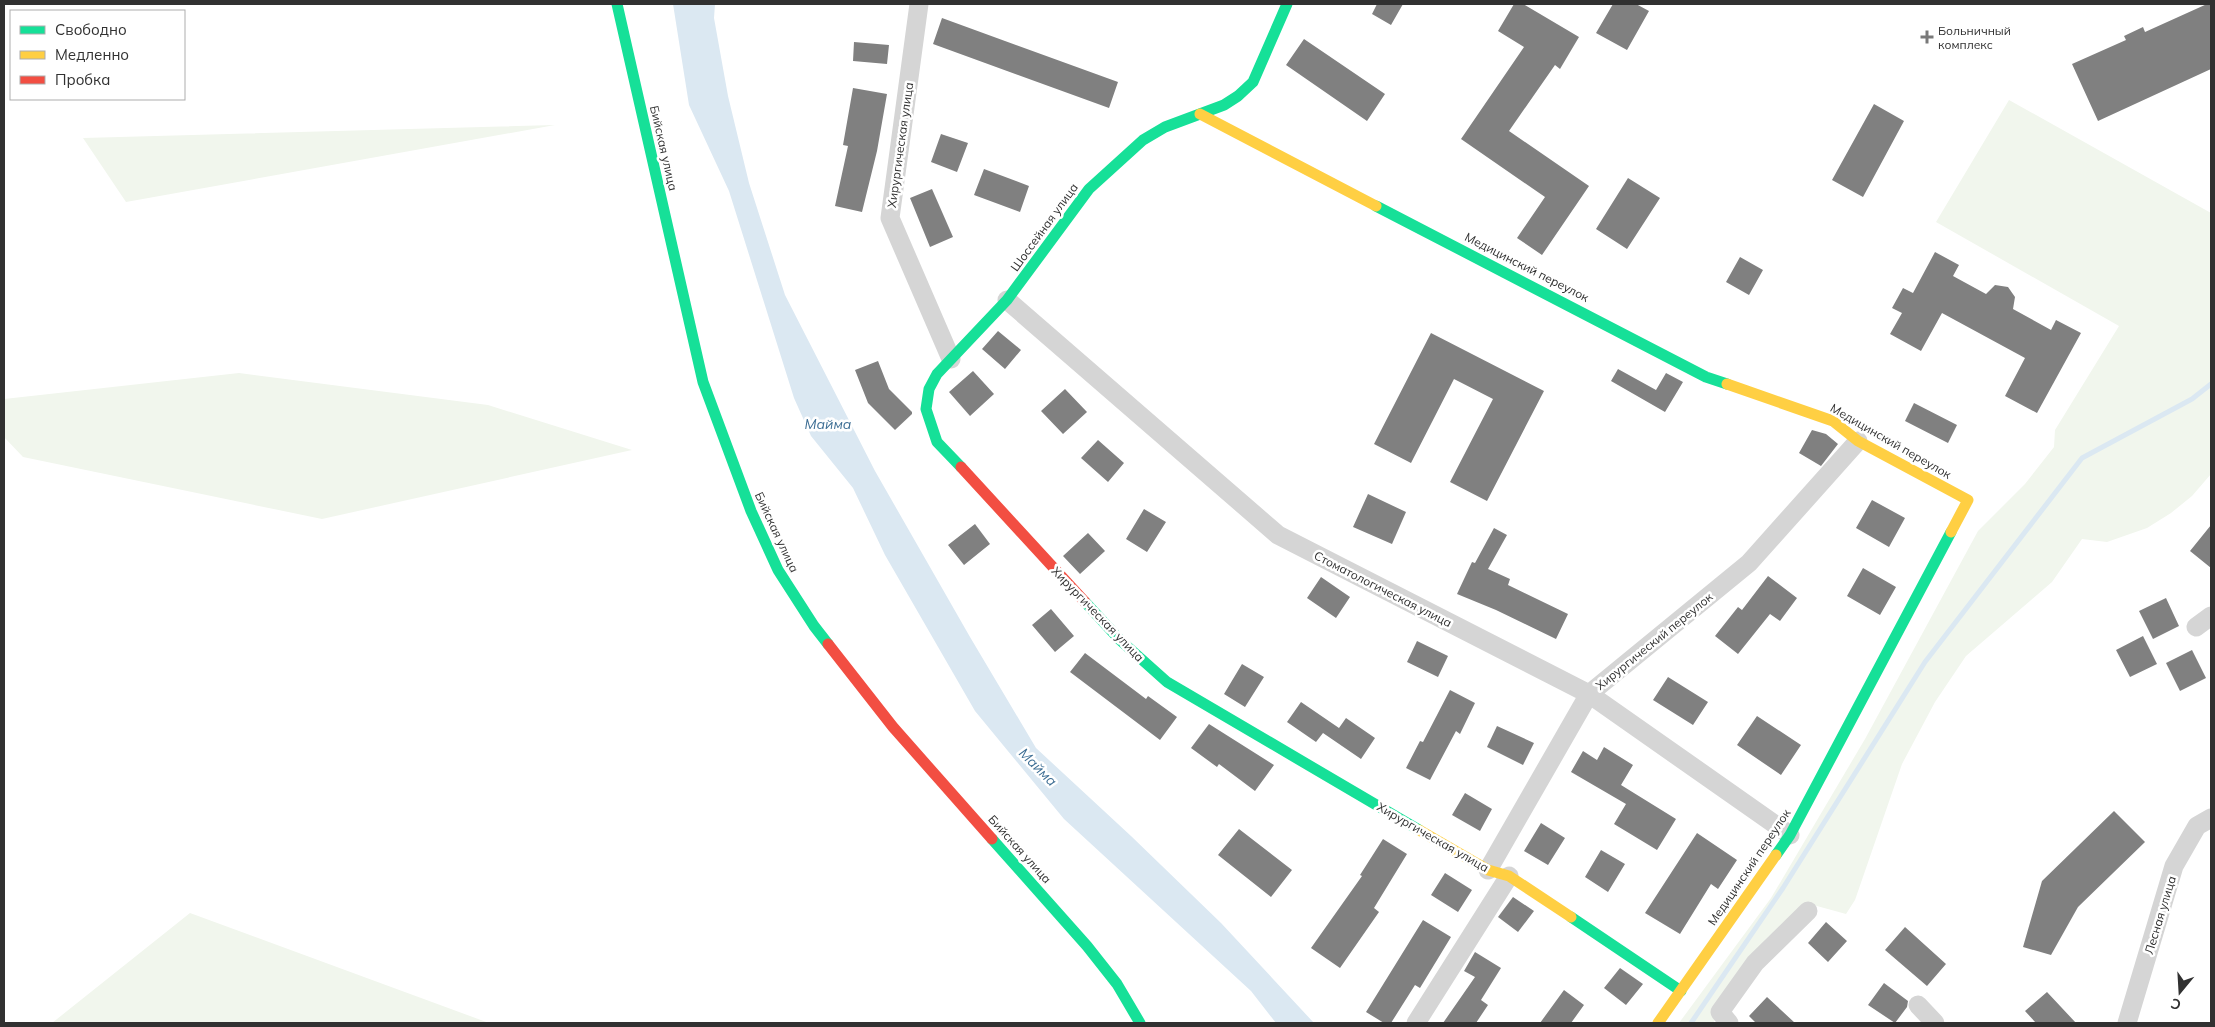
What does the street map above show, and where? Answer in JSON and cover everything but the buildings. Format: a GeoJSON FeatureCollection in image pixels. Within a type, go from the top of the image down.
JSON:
{"type":"FeatureCollection","features":[{"type":"Feature","properties":{"kind":"street","name":"Бийская улица"},"geometry":{"type":"LineString","coordinates":[[617,4],[703,382],[751,511],[778,570],[814,626],[893,727],[1087,946],[1117,984],[1140,1023]]}},
{"type":"Feature","properties":{"kind":"street","name":"Хирургическая улица"},"geometry":{"type":"LineString","coordinates":[[919,4],[890,218],[951,359],[937,374],[929,389],[926,409],[937,442],[1120,640],[1167,682],[1488,870],[1509,876],[1681,991]]}},
{"type":"Feature","properties":{"kind":"street","name":"Шоссейная улица"},"geometry":{"type":"LineString","coordinates":[[951,359],[1007,300],[1089,189],[1143,140],[1165,127],[1224,105],[1238,96],[1253,82],[1287,4]]}},
{"type":"Feature","properties":{"kind":"street","name":"Медицинский переулок"},"geometry":{"type":"LineString","coordinates":[[1200,114],[1706,377],[1833,422],[1858,441],[1968,500],[1790,835],[1658,1023]]}},
{"type":"Feature","properties":{"kind":"street","name":"Стоматологическая улица"},"geometry":{"type":"LineString","coordinates":[[1007,300],[1278,535],[1589,694],[1790,835]]}},
{"type":"Feature","properties":{"kind":"street","name":"Хирургический переулок"},"geometry":{"type":"LineString","coordinates":[[1488,870],[1589,694],[1749,563],[1858,441]]}},
{"type":"Feature","properties":{"kind":"street","name":"Лесная улица"},"geometry":{"type":"LineString","coordinates":[[2127,1023],[2174,866],[2197,826],[2211,818]]}},
{"type":"Feature","properties":{"kind":"street"},"geometry":{"type":"LineString","coordinates":[[1416,1023],[1509,876]]}},
{"type":"Feature","properties":{"kind":"street"},"geometry":{"type":"LineString","coordinates":[[1724,1018],[1755,963],[1808,911]]}},
{"type":"Feature","properties":{"kind":"street"},"geometry":{"type":"LineString","coordinates":[[1918,1005],[1935,1023]]}},
{"type":"Feature","properties":{"kind":"shaded area"},"geometry":{"type":"Polygon","coordinates":[[[2009,100],[2211,213],[2211,474],[2192,496],[2171,513],[2147,528],[2107,542],[2082,539],[2052,582],[1966,656],[1935,702],[1902,764],[1855,900],[1846,914],[1806,903],[1766,939],[1713,1023],[1679,1023],[1771,898],[1865,739],[1978,531],[2025,484],[2054,447],[2055,430],[2119,326],[1936,222],[2009,100]]]}},
{"type":"Feature","properties":{"kind":"shaded area"},"geometry":{"type":"Polygon","coordinates":[[[555,125],[126,202],[83,138],[555,125]]]}},
{"type":"Feature","properties":{"kind":"shaded area"},"geometry":{"type":"Polygon","coordinates":[[[239,373],[488,405],[632,450],[322,519],[23,457],[4,437],[4,399],[239,373]]]}},
{"type":"Feature","properties":{"kind":"shaded area"},"geometry":{"type":"Polygon","coordinates":[[[190,913],[489,1023],[52,1023],[190,913]]]}},
{"type":"Feature","properties":{"kind":"water","name":"Майма"},"geometry":{"type":"Polygon","coordinates":[[[673,4],[715,4],[714,18],[728,96],[749,183],[785,295],[875,471],[1036,748],[1221,923],[1314,1023],[1276,1023],[1251,991],[1064,819],[975,711],[885,555],[853,488],[811,436],[794,398],[729,191],[689,105],[673,4]]]}},
{"type":"Feature","properties":{"kind":"waterway"},"geometry":{"type":"LineString","coordinates":[[1691,1023],[1783,888],[1925,662],[2082,458],[2192,399],[2211,384]]}},
{"type":"Feature","properties":{"kind":"traffic: fast"},"geometry":{"type":"LineString","coordinates":[[617,4],[703,382],[751,511],[778,570],[814,626],[828,644]]}},
{"type":"Feature","properties":{"kind":"traffic: fast"},"geometry":{"type":"LineString","coordinates":[[961,467],[937,442],[926,409],[929,389],[937,374],[1007,300],[1089,189],[1143,140],[1165,127],[1224,105],[1238,96],[1253,82],[1287,4]]}},
{"type":"Feature","properties":{"kind":"traffic: fast"},"geometry":{"type":"LineString","coordinates":[[1376,206],[1706,377],[1727,384]]}},
{"type":"Feature","properties":{"kind":"traffic: fast"},"geometry":{"type":"LineString","coordinates":[[1776,855],[1790,835],[1951,532]]}},
{"type":"Feature","properties":{"kind":"traffic: fast"},"geometry":{"type":"LineString","coordinates":[[1085,602],[1120,640],[1167,682],[1419,830]]}},
{"type":"Feature","properties":{"kind":"traffic: fast"},"geometry":{"type":"LineString","coordinates":[[992,839],[1087,946],[1117,984],[1140,1023]]}},
{"type":"Feature","properties":{"kind":"traffic: fast"},"geometry":{"type":"LineString","coordinates":[[1571,917],[1681,991]]}},
{"type":"Feature","properties":{"kind":"traffic: slow"},"geometry":{"type":"LineString","coordinates":[[1200,114],[1376,206]]}},
{"type":"Feature","properties":{"kind":"traffic: slow"},"geometry":{"type":"LineString","coordinates":[[1727,384],[1833,421],[1858,441],[1968,500],[1951,532]]}},
{"type":"Feature","properties":{"kind":"traffic: slow"},"geometry":{"type":"LineString","coordinates":[[1419,830],[1488,870],[1509,876],[1571,917]]}},
{"type":"Feature","properties":{"kind":"traffic: slow"},"geometry":{"type":"LineString","coordinates":[[1658,1023],[1776,855]]}},
{"type":"Feature","properties":{"kind":"traffic: jam"},"geometry":{"type":"LineString","coordinates":[[961,467],[1085,602]]}},
{"type":"Feature","properties":{"kind":"traffic: jam"},"geometry":{"type":"LineString","coordinates":[[828,644],[893,727],[992,839]]}},
{"type":"Feature","properties":{"kind":"place","name":"Больничный комплекс"},"geometry":{"type":"Point","coordinates":[1927,37]}}]}
